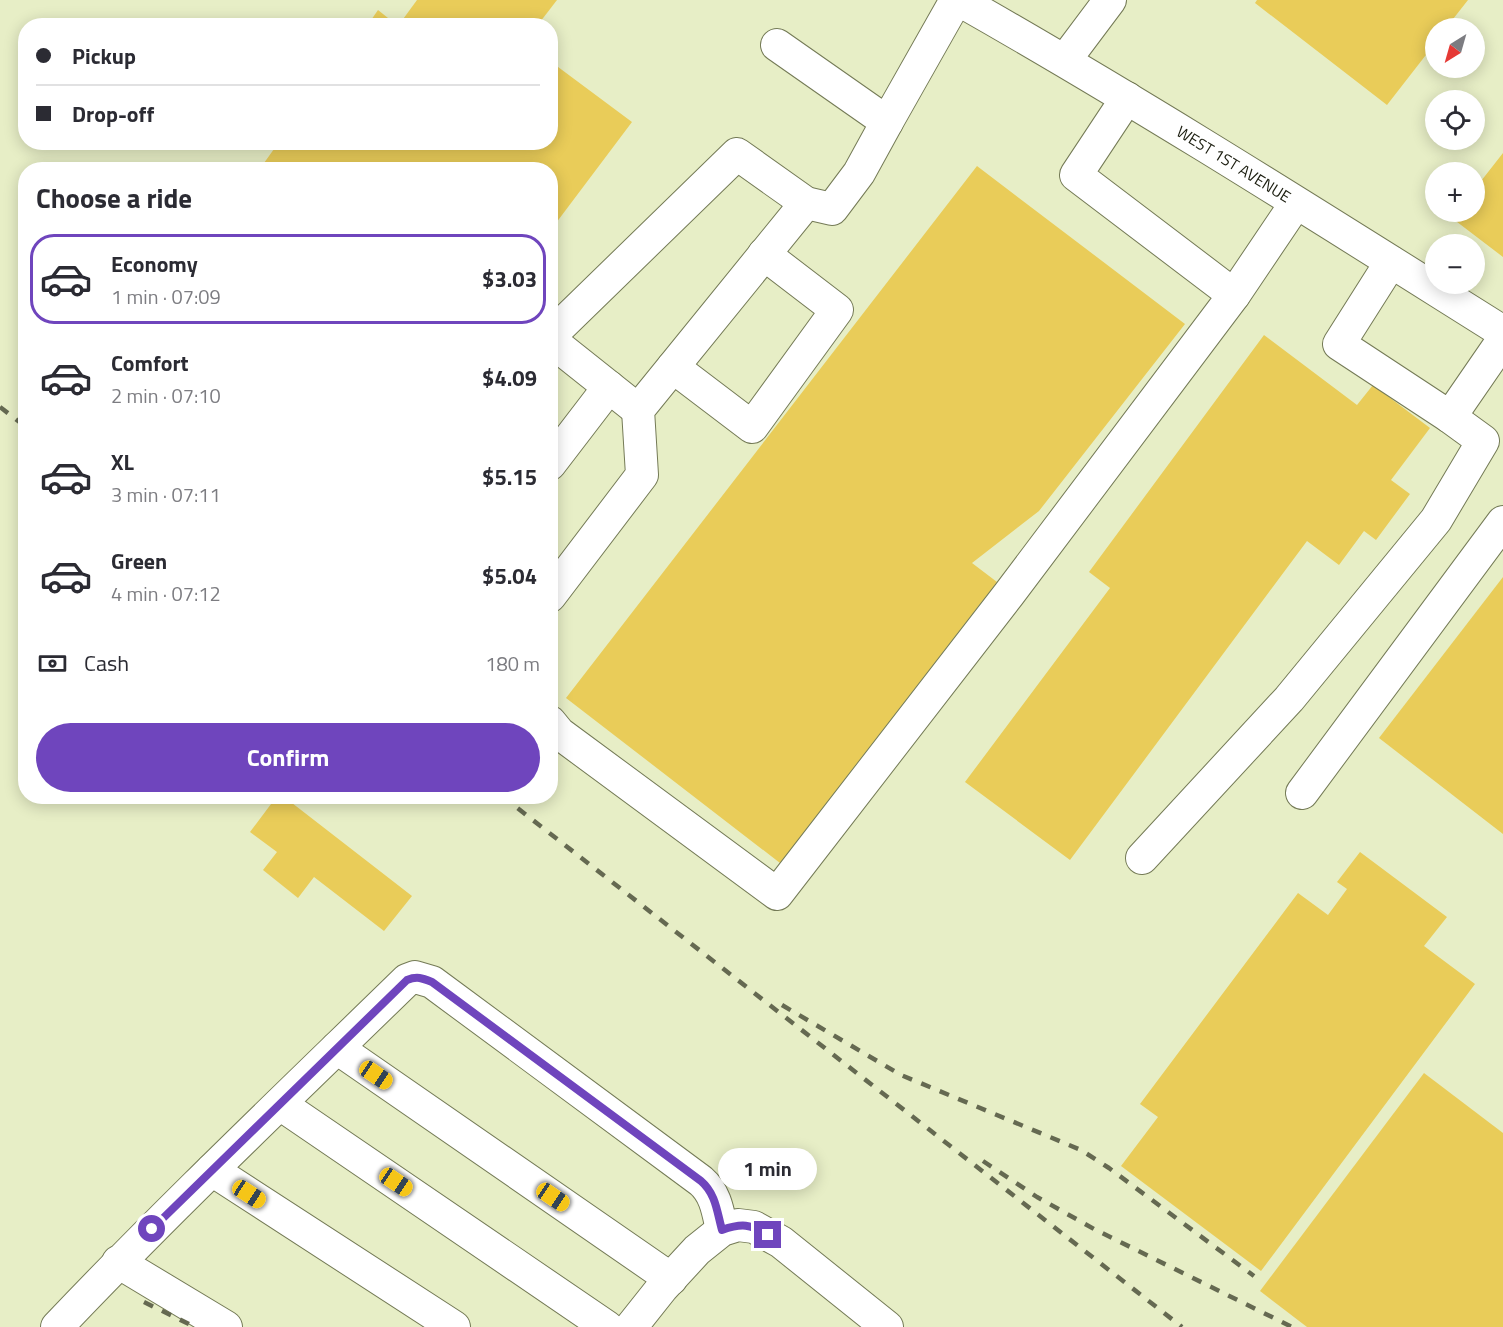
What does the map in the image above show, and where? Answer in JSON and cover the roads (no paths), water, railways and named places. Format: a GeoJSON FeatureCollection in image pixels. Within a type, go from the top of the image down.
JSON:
{"type":"FeatureCollection","features":[{"type":"Feature","properties":{"kind":"street","name":"WEST 1ST AVENUE"},"geometry":{"type":"LineString","coordinates":[[957,0],[1065,60],[1503,332]]}},
{"type":"Feature","properties":{"kind":"street"},"geometry":{"type":"LineString","coordinates":[[558,330],[737,154],[806,203],[832,209],[859,173],[957,0]]}},
{"type":"Feature","properties":{"kind":"street"},"geometry":{"type":"LineString","coordinates":[[1065,60],[1110,0]]}},
{"type":"Feature","properties":{"kind":"street"},"geometry":{"type":"LineString","coordinates":[[777,45],[888,122]]}},
{"type":"Feature","properties":{"kind":"street"},"geometry":{"type":"LineString","coordinates":[[1126,98],[1076,175],[1234,295]]}},
{"type":"Feature","properties":{"kind":"street"},"geometry":{"type":"LineString","coordinates":[[558,585],[642,475],[638,410],[806,203]]}},
{"type":"Feature","properties":{"kind":"street"},"geometry":{"type":"LineString","coordinates":[[558,732],[777,894],[1002,603],[1234,295],[1296,203]]}},
{"type":"Feature","properties":{"kind":"street"},"geometry":{"type":"LineString","coordinates":[[673,367],[752,427],[837,310],[764,254]]}},
{"type":"Feature","properties":{"kind":"street"},"geometry":{"type":"LineString","coordinates":[[1143,858],[1289,699],[1436,520],[1483,441],[1339,344],[1391,262]]}},
{"type":"Feature","properties":{"kind":"street"},"geometry":{"type":"LineString","coordinates":[[1450,417],[1503,340]]}},
{"type":"Feature","properties":{"kind":"street"},"geometry":{"type":"LineString","coordinates":[[558,345],[638,410]]}},
{"type":"Feature","properties":{"kind":"street"},"geometry":{"type":"LineString","coordinates":[[558,454],[609,387]]}},
{"type":"Feature","properties":{"kind":"street"},"geometry":{"type":"LineString","coordinates":[[1302,793],[1503,522]]}},
{"type":"Feature","properties":{"kind":"street"},"geometry":{"type":"LineString","coordinates":[[57,1327],[118,1262],[212,1170],[407,980],[415,977],[432,982],[710,1188],[722,1230]]}},
{"type":"Feature","properties":{"kind":"street"},"geometry":{"type":"LineString","coordinates":[[337,1048],[671,1278]]}},
{"type":"Feature","properties":{"kind":"street"},"geometry":{"type":"LineString","coordinates":[[280,1104],[607,1327]]}},
{"type":"Feature","properties":{"kind":"street"},"geometry":{"type":"LineString","coordinates":[[212,1170],[454,1327]]}},
{"type":"Feature","properties":{"kind":"street"},"geometry":{"type":"LineString","coordinates":[[631,1327],[697,1250],[722,1230],[738,1225],[754,1227],[781,1242],[886,1327]]}},
{"type":"Feature","properties":{"kind":"street"},"geometry":{"type":"LineString","coordinates":[[118,1262],[226,1327]]}},
{"type":"Feature","properties":{"kind":"railway"},"geometry":{"type":"LineString","coordinates":[[0,407],[18,421]]}},
{"type":"Feature","properties":{"kind":"railway"},"geometry":{"type":"LineString","coordinates":[[512,804],[1182,1327]]}},
{"type":"Feature","properties":{"kind":"railway"},"geometry":{"type":"LineString","coordinates":[[782,1005],[901,1075],[1081,1150],[1109,1168],[1254,1276]]}},
{"type":"Feature","properties":{"kind":"railway"},"geometry":{"type":"LineString","coordinates":[[983,1161],[1037,1197],[1094,1229],[1292,1327]]}},
{"type":"Feature","properties":{"kind":"railway"},"geometry":{"type":"LineString","coordinates":[[144,1302],[195,1327]]}}]}
